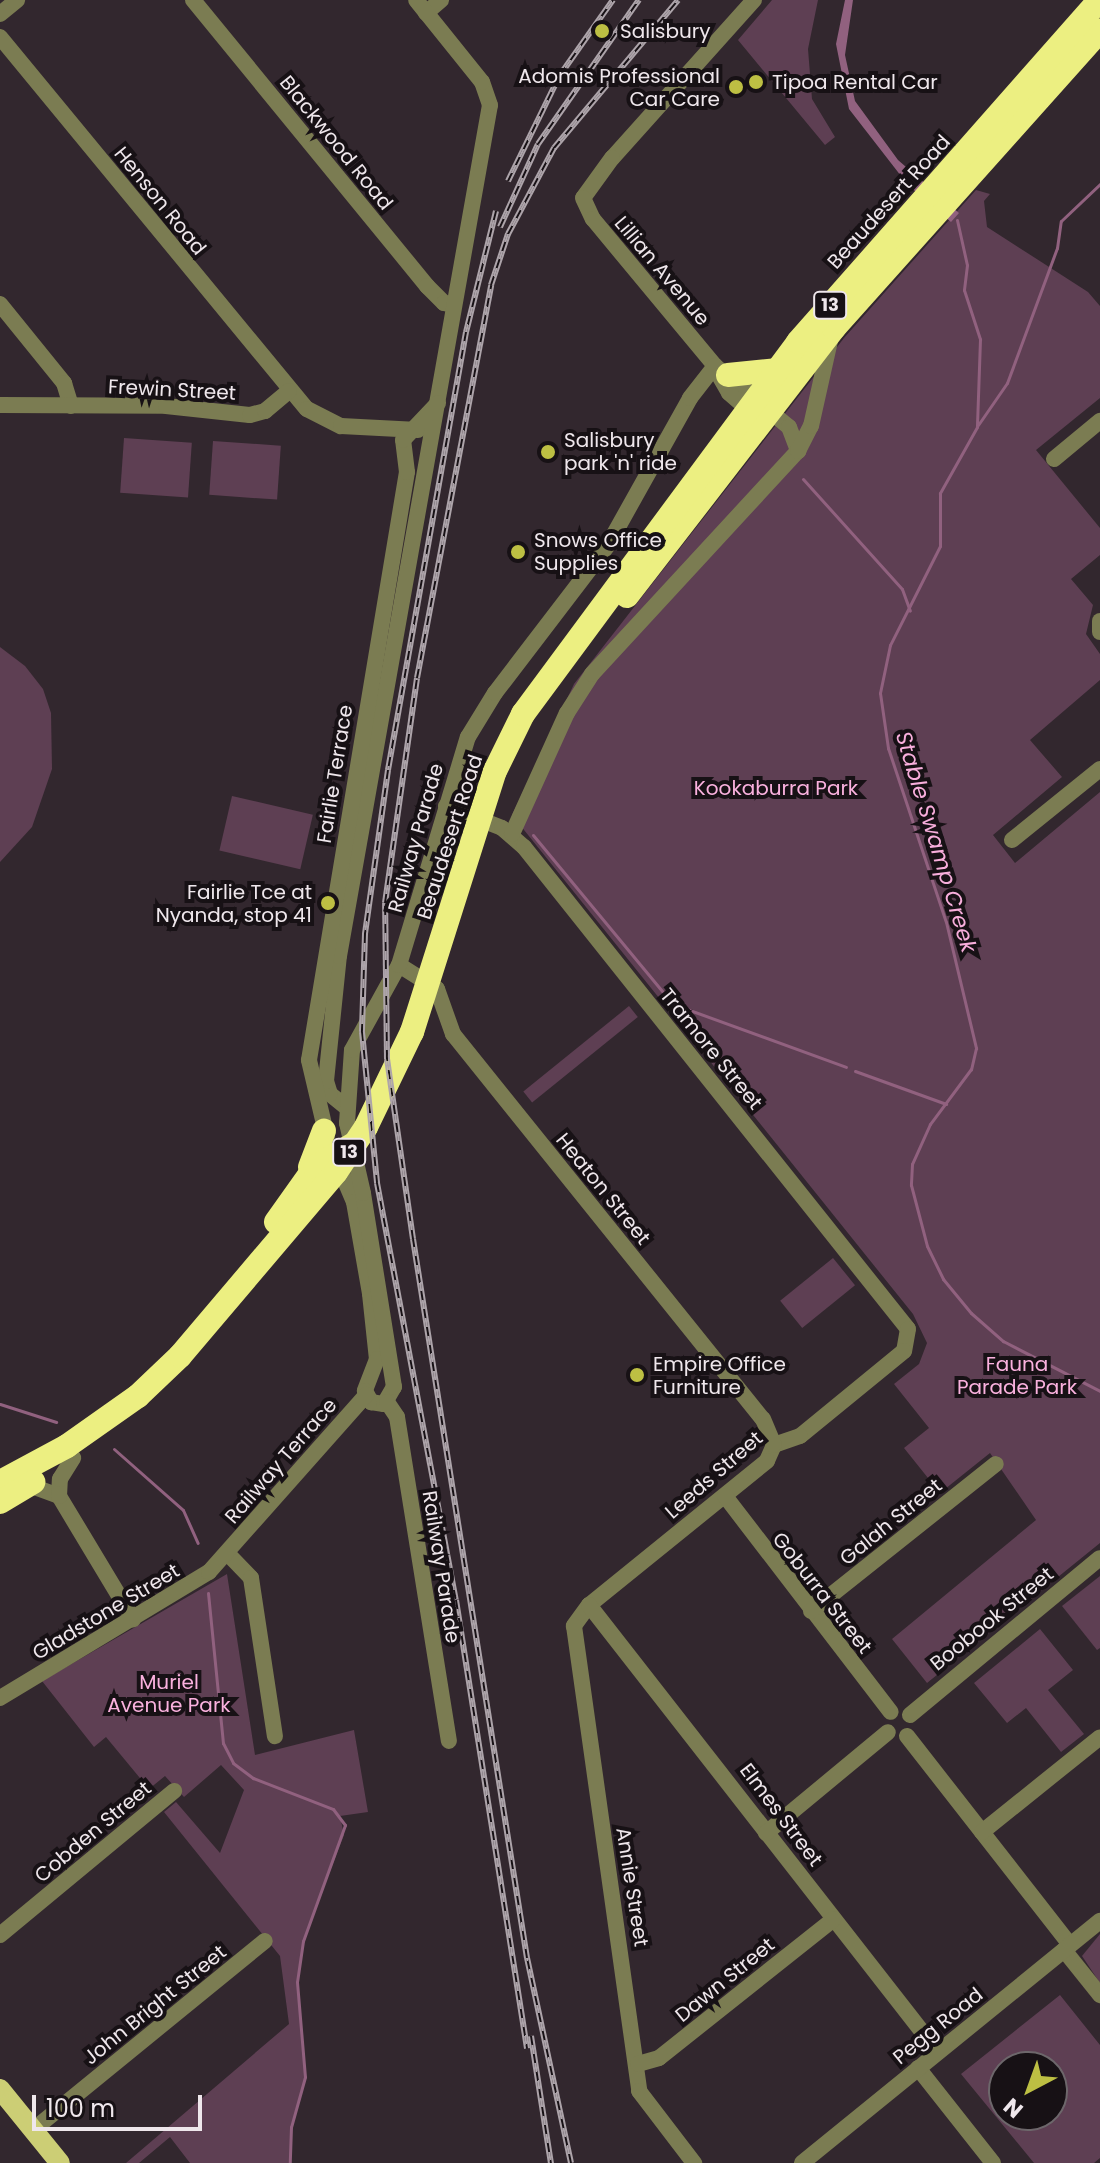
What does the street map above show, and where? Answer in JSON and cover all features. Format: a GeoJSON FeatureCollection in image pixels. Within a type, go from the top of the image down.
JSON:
{"type":"FeatureCollection","features":[{"type":"Feature","properties":{"kind":"highway","name":"Beaudesert Road"},"geometry":{"type":"LineString","coordinates":[[954,180],[1100,0]]}},
{"type":"Feature","properties":{"kind":"highway","name":"Beaudesert Road"},"geometry":{"type":"LineString","coordinates":[[758,411],[776,370],[954,180],[1100,31]]}},
{"type":"Feature","properties":{"kind":"highway","name":"Beaudesert Road"},"geometry":{"type":"LineString","coordinates":[[0,1502],[154,1400],[196,1357],[316,1219],[376,1133],[422,1040],[501,773],[554,690],[758,411],[834,328],[918,219]]}},
{"type":"Feature","properties":{"kind":"highway"},"geometry":{"type":"LineString","coordinates":[[722,370],[776,370]]}},
{"type":"Feature","properties":{"kind":"highway"},"geometry":{"type":"LineString","coordinates":[[0,1470],[109,1403],[146,1372],[247,1254],[307,1177],[337,1148]]}},
{"type":"Feature","properties":{"kind":"highway"},"geometry":{"type":"LineString","coordinates":[[247,1254],[257,1253],[337,1148]]}},
{"type":"Feature","properties":{"kind":"highway","name":"Beaudesert Road"},"geometry":{"type":"LineString","coordinates":[[0,1482],[74,1452]]}},
{"type":"Feature","properties":{"kind":"main road"},"geometry":{"type":"LineString","coordinates":[[0,2089],[60,2163]]}},
{"type":"Feature","properties":{"kind":"street"},"geometry":{"type":"LineString","coordinates":[[0,14],[17,0]]}},
{"type":"Feature","properties":{"kind":"street","name":"Blackwood Road"},"geometry":{"type":"LineString","coordinates":[[193,0],[427,286],[444,303],[453,305]]}},
{"type":"Feature","properties":{"kind":"street"},"geometry":{"type":"LineString","coordinates":[[421,6],[441,0]]}},
{"type":"Feature","properties":{"kind":"street","name":"Lillian Avenue"},"geometry":{"type":"LineString","coordinates":[[754,0],[583,198],[585,210],[758,411]]}},
{"type":"Feature","properties":{"kind":"street","name":"Fairlie Terrace"},"geometry":{"type":"LineString","coordinates":[[337,1148],[319,1076],[356,851],[489,117],[488,92],[421,6]]}},
{"type":"Feature","properties":{"kind":"street","name":"Henson Road"},"geometry":{"type":"LineString","coordinates":[[0,37],[289,391]]}},
{"type":"Feature","properties":{"kind":"street"},"geometry":{"type":"LineString","coordinates":[[0,304],[64,383],[71,406]]}},
{"type":"Feature","properties":{"kind":"street","name":"Beaudesert Road"},"geometry":{"type":"LineString","coordinates":[[512,834],[560,726],[592,674],[798,451],[811,426],[834,328]]}},
{"type":"Feature","properties":{"kind":"street","name":"Railway Parade"},"geometry":{"type":"LineString","coordinates":[[372,1377],[377,1359],[361,1237],[337,1148],[346,1107],[352,1050],[399,965],[459,760],[480,715],[608,545],[690,398],[722,370]]}},
{"type":"Feature","properties":{"kind":"street"},"geometry":{"type":"LineString","coordinates":[[289,391],[317,417],[370,427],[412,429],[431,442]]}},
{"type":"Feature","properties":{"kind":"street","name":"Frewin Street"},"geometry":{"type":"LineString","coordinates":[[0,405],[166,406],[250,415],[265,411],[289,391]]}},
{"type":"Feature","properties":{"kind":"street"},"geometry":{"type":"LineString","coordinates":[[370,427],[402,446],[412,429],[438,403]]}},
{"type":"Feature","properties":{"kind":"street"},"geometry":{"type":"LineString","coordinates":[[758,411],[794,433],[798,451]]}},
{"type":"Feature","properties":{"kind":"street"},"geometry":{"type":"LineString","coordinates":[[1054,459],[1100,421]]}},
{"type":"Feature","properties":{"kind":"street","name":"Fairlie Terrace"},"geometry":{"type":"LineString","coordinates":[[346,1107],[330,1094],[309,1060],[407,472],[402,446]]}},
{"type":"Feature","properties":{"kind":"street"},"geometry":{"type":"LineString","coordinates":[[1100,621],[1100,632]]}},
{"type":"Feature","properties":{"kind":"street"},"geometry":{"type":"LineString","coordinates":[[1012,840],[1100,769]]}},
{"type":"Feature","properties":{"kind":"street","name":"Tramore Street"},"geometry":{"type":"LineString","coordinates":[[446,806],[512,834],[903,1320],[909,1340],[904,1351]]}},
{"type":"Feature","properties":{"kind":"street","name":"Heaton Street"},"geometry":{"type":"LineString","coordinates":[[399,965],[437,989],[453,1034],[763,1419],[774,1445]]}},
{"type":"Feature","properties":{"kind":"street"},"geometry":{"type":"LineString","coordinates":[[319,1076],[352,1050]]}},
{"type":"Feature","properties":{"kind":"street","name":"Railway Parade"},"geometry":{"type":"LineString","coordinates":[[337,1148],[381,1296],[390,1379]]}},
{"type":"Feature","properties":{"kind":"street","name":"Leeds Street"},"geometry":{"type":"LineString","coordinates":[[589,1605],[767,1461],[774,1445],[800,1436],[904,1351]]}},
{"type":"Feature","properties":{"kind":"street"},"geometry":{"type":"LineString","coordinates":[[372,1377],[390,1379],[394,1391],[387,1402],[375,1404],[366,1395],[372,1377]]}},
{"type":"Feature","properties":{"kind":"street","name":"Railway Terrace"},"geometry":{"type":"LineString","coordinates":[[275,1736],[251,1578],[228,1554],[366,1395]]}},
{"type":"Feature","properties":{"kind":"street","name":"Railway Parade"},"geometry":{"type":"LineString","coordinates":[[387,1402],[397,1417],[449,1741]]}},
{"type":"Feature","properties":{"kind":"street"},"geometry":{"type":"LineString","coordinates":[[74,1452],[60,1479],[59,1496],[133,1619]]}},
{"type":"Feature","properties":{"kind":"street","name":"Galah Street"},"geometry":{"type":"LineString","coordinates":[[811,1611],[996,1464]]}},
{"type":"Feature","properties":{"kind":"street"},"geometry":{"type":"LineString","coordinates":[[29,1485],[59,1496]]}},
{"type":"Feature","properties":{"kind":"street","name":"Goburra Street"},"geometry":{"type":"LineString","coordinates":[[725,1496],[891,1712]]}},
{"type":"Feature","properties":{"kind":"street","name":"Gladstone Street"},"geometry":{"type":"LineString","coordinates":[[0,1698],[203,1577],[228,1554]]}},
{"type":"Feature","properties":{"kind":"street","name":"Boobook Street"},"geometry":{"type":"LineString","coordinates":[[910,1715],[1100,1558]]}},
{"type":"Feature","properties":{"kind":"street","name":"Elmes Street"},"geometry":{"type":"LineString","coordinates":[[589,1605],[705,1759],[724,1772],[766,1833],[938,2052]]}},
{"type":"Feature","properties":{"kind":"street","name":"Annie Street"},"geometry":{"type":"LineString","coordinates":[[589,1605],[574,1626],[573,1641],[642,2097],[694,2163]]}},
{"type":"Feature","properties":{"kind":"street"},"geometry":{"type":"LineString","coordinates":[[766,1833],[888,1732],[891,1712],[910,1715],[913,1728],[907,1736]]}},
{"type":"Feature","properties":{"kind":"street"},"geometry":{"type":"LineString","coordinates":[[888,1732],[907,1736],[982,1832],[1100,1995]]}},
{"type":"Feature","properties":{"kind":"street"},"geometry":{"type":"LineString","coordinates":[[982,1832],[1100,1737]]}},
{"type":"Feature","properties":{"kind":"street","name":"Cobden Street"},"geometry":{"type":"LineString","coordinates":[[0,1935],[174,1791]]}},
{"type":"Feature","properties":{"kind":"street","name":"Dawn Street"},"geometry":{"type":"LineString","coordinates":[[638,2064],[659,2058],[834,1919]]}},
{"type":"Feature","properties":{"kind":"street","name":"Pegg Road"},"geometry":{"type":"LineString","coordinates":[[802,2163],[1100,1921]]}},
{"type":"Feature","properties":{"kind":"street","name":"John Bright Street"},"geometry":{"type":"LineString","coordinates":[[33,2130],[265,1941]]}},
{"type":"Feature","properties":{"kind":"street"},"geometry":{"type":"LineString","coordinates":[[918,2068],[993,2163]]}},
{"type":"Feature","properties":{"kind":"green space"},"geometry":{"type":"Polygon","coordinates":[[[772,0],[818,0],[808,49],[812,99],[835,137],[825,145],[738,40],[772,0]]]}},
{"type":"Feature","properties":{"kind":"green space","name":"Kookaburra Park"},"geometry":{"type":"Polygon","coordinates":[[[976,190],[990,194],[984,201],[987,227],[1088,292],[1100,306],[1100,398],[1036,450],[1100,528],[1100,555],[1071,579],[1093,605],[1086,634],[1100,654],[1100,680],[1030,740],[1062,777],[993,835],[1015,863],[1100,792],[1100,1543],[927,1683],[892,1639],[1036,1520],[990,1453],[940,1493],[904,1448],[929,1428],[894,1384],[919,1364],[927,1343],[913,1314],[512,815],[574,684],[844,338],[976,190]]]}},
{"type":"Feature","properties":{"kind":"green space"},"geometry":{"type":"Polygon","coordinates":[[[124,438],[192,443],[188,498],[120,493],[124,438]]]}},
{"type":"Feature","properties":{"kind":"green space"},"geometry":{"type":"Polygon","coordinates":[[[213,441],[281,446],[277,500],[209,495],[213,441]]]}},
{"type":"Feature","properties":{"kind":"green space"},"geometry":{"type":"Polygon","coordinates":[[[0,647],[25,666],[43,689],[51,713],[52,769],[32,827],[0,862],[0,647]]]}},
{"type":"Feature","properties":{"kind":"green space"},"geometry":{"type":"Polygon","coordinates":[[[232,796],[313,815],[300,869],[219,851],[232,796]]]}},
{"type":"Feature","properties":{"kind":"green space"},"geometry":{"type":"Polygon","coordinates":[[[629,1006],[638,1017],[532,1102],[523,1092],[629,1006]]]}},
{"type":"Feature","properties":{"kind":"green space"},"geometry":{"type":"Polygon","coordinates":[[[833,1258],[855,1285],[802,1328],[780,1301],[833,1258]]]}},
{"type":"Feature","properties":{"kind":"green space","name":"Muriel Avenue Park"},"geometry":{"type":"Polygon","coordinates":[[[227,1574],[255,1755],[354,1730],[368,1812],[340,1816],[344,1835],[303,1941],[297,1982],[305,2077],[291,2127],[290,2163],[190,2163],[170,2137],[139,2163],[126,2163],[289,2024],[280,1956],[164,1812],[176,1802],[220,1853],[244,1790],[221,1765],[184,1797],[165,1776],[149,1789],[106,1737],[94,1747],[42,1681],[227,1574]]]}},
{"type":"Feature","properties":{"kind":"green space"},"geometry":{"type":"Polygon","coordinates":[[[1100,1576],[1100,1648],[1097,1650],[1062,1606],[1100,1576]]]}},
{"type":"Feature","properties":{"kind":"green space"},"geometry":{"type":"Polygon","coordinates":[[[1040,1629],[1073,1670],[1048,1690],[1084,1734],[1061,1752],[1026,1708],[1007,1723],[974,1683],[1040,1629]]]}},
{"type":"Feature","properties":{"kind":"green space"},"geometry":{"type":"Polygon","coordinates":[[[1100,1934],[1100,1983],[1082,1956],[1100,1934]]]}},
{"type":"Feature","properties":{"kind":"green space"},"geometry":{"type":"Polygon","coordinates":[[[1060,1995],[1100,2045],[1100,2158],[1094,2163],[1034,2163],[1008,2131],[1068,2131],[1068,2051],[990,2051],[1060,1995]]]}},
{"type":"Feature","properties":{"kind":"green space"},"geometry":{"type":"Polygon","coordinates":[[[988,2052],[988,2107],[961,2074],[988,2052]]]}},
{"type":"Feature","properties":{"kind":"shaded area"},"geometry":{"type":"Polygon","coordinates":[[[845,0],[853,0],[845,55],[855,101],[898,160],[959,213],[951,222],[908,185],[849,109],[836,44],[845,0]]]}},
{"type":"Feature","properties":{"kind":"waterway"},"geometry":{"type":"LineString","coordinates":[[978,425],[1007,383],[1057,248],[1061,221],[1100,184]]}},
{"type":"Feature","properties":{"kind":"waterway","name":"Stable Swamp Creek"},"geometry":{"type":"LineString","coordinates":[[957,220],[967,265],[964,290],[980,339],[977,427],[940,493],[940,546],[890,645],[880,693],[888,748],[946,922],[976,1048],[971,1069],[930,1124],[912,1164],[911,1185],[927,1246],[943,1279],[971,1313],[1003,1341],[1100,1391]]}},
{"type":"Feature","properties":{"kind":"waterway"},"geometry":{"type":"LineString","coordinates":[[803,479],[902,589],[910,611]]}},
{"type":"Feature","properties":{"kind":"waterway"},"geometry":{"type":"LineString","coordinates":[[533,835],[673,1004],[846,1067]]}},
{"type":"Feature","properties":{"kind":"waterway"},"geometry":{"type":"LineString","coordinates":[[855,1071],[946,1104]]}},
{"type":"Feature","properties":{"kind":"waterway"},"geometry":{"type":"LineString","coordinates":[[0,1404],[56,1422]]}},
{"type":"Feature","properties":{"kind":"waterway"},"geometry":{"type":"LineString","coordinates":[[114,1449],[183,1510],[198,1543]]}},
{"type":"Feature","properties":{"kind":"waterway"},"geometry":{"type":"LineString","coordinates":[[208,1593],[223,1743],[233,1763],[253,1778],[333,1809],[345,1825],[303,1941],[297,1982],[305,2077],[291,2127],[290,2163]]}},
{"type":"Feature","properties":{"kind":"railway"},"geometry":{"type":"LineString","coordinates":[[508,181],[560,75],[613,0]]}},
{"type":"Feature","properties":{"kind":"railway"},"geometry":{"type":"LineString","coordinates":[[500,227],[538,144],[639,0]]}},
{"type":"Feature","properties":{"kind":"railway"},"geometry":{"type":"LineString","coordinates":[[571,2163],[527,1958],[413,1239],[387,1059],[385,903],[417,678],[491,285],[508,234],[554,148],[678,0]]}},
{"type":"Feature","properties":{"kind":"railway"},"geometry":{"type":"LineString","coordinates":[[496,211],[466,332],[388,770],[365,934],[362,1032],[377,1183],[456,1600],[527,2048]]}},
{"type":"Feature","properties":{"kind":"railway"},"geometry":{"type":"LineString","coordinates":[[531,2036],[551,2163]]}},
{"type":"Feature","properties":{"kind":"place","name":"Salisbury"},"geometry":{"type":"Point","coordinates":[602,31]}},
{"type":"Feature","properties":{"kind":"place","name":"Tipoa Rental Car"},"geometry":{"type":"Point","coordinates":[756,82]}},
{"type":"Feature","properties":{"kind":"place","name":"Adomis Professional Car Care"},"geometry":{"type":"Point","coordinates":[736,87]}},
{"type":"Feature","properties":{"kind":"place","name":"Salisbury park 'n' ride"},"geometry":{"type":"Point","coordinates":[548,452]}},
{"type":"Feature","properties":{"kind":"place","name":"Snows Office Supplies"},"geometry":{"type":"Point","coordinates":[518,552]}},
{"type":"Feature","properties":{"kind":"place","name":"Fairlie Tce at Nyanda, stop 41"},"geometry":{"type":"Point","coordinates":[328,903]}},
{"type":"Feature","properties":{"kind":"place","name":"Empire Office Furniture"},"geometry":{"type":"Point","coordinates":[637,1375]}},
{"type":"Feature","properties":{"kind":"park label","name":"Fauna Parade Park"},"geometry":{"type":"Point","coordinates":[1017,1376]}}]}
